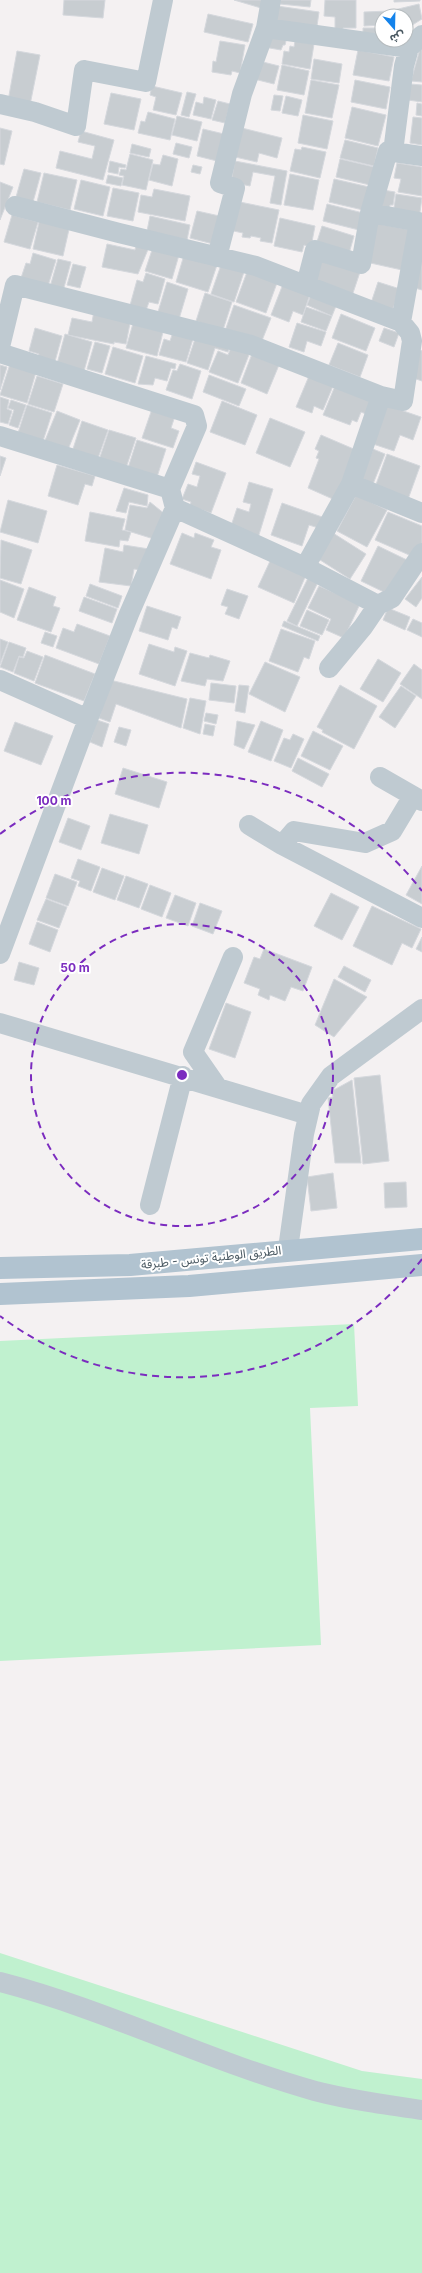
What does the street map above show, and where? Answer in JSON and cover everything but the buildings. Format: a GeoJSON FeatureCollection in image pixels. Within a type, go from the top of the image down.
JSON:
{"type":"FeatureCollection","features":[{"type":"Feature","properties":{"kind":"main road","name":"الطريق الوطنية تونس - طبرقة"},"geometry":{"type":"LineString","coordinates":[[0,1268],[130,1265],[288,1249],[422,1239]]}},
{"type":"Feature","properties":{"kind":"main road","name":"الطريق الوطنية تونس - طبرقة"},"geometry":{"type":"LineString","coordinates":[[0,1294],[190,1286],[422,1265]]}},
{"type":"Feature","properties":{"kind":"street"},"geometry":{"type":"LineString","coordinates":[[0,104],[35,112],[76,126],[84,70],[146,82],[162,0]]}},
{"type":"Feature","properties":{"kind":"street"},"geometry":{"type":"LineString","coordinates":[[217,257],[235,188],[220,183],[242,94],[266,28],[271,0]]}},
{"type":"Feature","properties":{"kind":"street"},"geometry":{"type":"LineString","coordinates":[[266,28],[415,42],[404,66],[393,152]]}},
{"type":"Feature","properties":{"kind":"street"},"geometry":{"type":"LineString","coordinates":[[306,285],[315,250],[361,264],[370,214],[388,151],[422,156]]}},
{"type":"Feature","properties":{"kind":"street"},"geometry":{"type":"LineString","coordinates":[[0,347],[15,285],[251,345],[381,396],[403,401],[417,342],[401,322],[256,266],[14,206]]}},
{"type":"Feature","properties":{"kind":"street"},"geometry":{"type":"LineString","coordinates":[[370,214],[421,223],[401,322]]}},
{"type":"Feature","properties":{"kind":"street"},"geometry":{"type":"LineString","coordinates":[[0,353],[194,415],[197,426],[170,489],[175,508],[129,614],[0,954]]}},
{"type":"Feature","properties":{"kind":"street"},"geometry":{"type":"LineString","coordinates":[[306,567],[351,484],[381,396]]}},
{"type":"Feature","properties":{"kind":"street"},"geometry":{"type":"LineString","coordinates":[[0,436],[170,489]]}},
{"type":"Feature","properties":{"kind":"street"},"geometry":{"type":"LineString","coordinates":[[351,484],[422,513]]}},
{"type":"Feature","properties":{"kind":"street"},"geometry":{"type":"LineString","coordinates":[[175,508],[306,567],[378,606]]}},
{"type":"Feature","properties":{"kind":"street"},"geometry":{"type":"LineString","coordinates":[[329,668],[364,627],[378,606],[392,598],[422,553]]}},
{"type":"Feature","properties":{"kind":"street"},"geometry":{"type":"LineString","coordinates":[[0,680],[88,720]]}},
{"type":"Feature","properties":{"kind":"street"},"geometry":{"type":"LineString","coordinates":[[282,845],[294,831],[365,843],[392,831],[418,798],[380,777]]}},
{"type":"Feature","properties":{"kind":"street"},"geometry":{"type":"LineString","coordinates":[[249,825],[282,845],[422,918]]}},
{"type":"Feature","properties":{"kind":"street"},"geometry":{"type":"LineString","coordinates":[[218,1088],[193,1052],[233,957]]}},
{"type":"Feature","properties":{"kind":"street"},"geometry":{"type":"LineString","coordinates":[[288,1249],[308,1115],[311,1104],[331,1076],[422,1009]]}},
{"type":"Feature","properties":{"kind":"street"},"geometry":{"type":"LineString","coordinates":[[0,1023],[183,1076],[308,1115]]}},
{"type":"Feature","properties":{"kind":"street"},"geometry":{"type":"LineString","coordinates":[[150,1205],[183,1076]]}},
{"type":"Feature","properties":{"kind":"street"},"geometry":{"type":"LineString","coordinates":[[0,1982],[84,2008],[258,2072],[314,2090],[356,2100],[422,2110]]}},
{"type":"Feature","properties":{"kind":"green space"},"geometry":{"type":"Polygon","coordinates":[[[354,1324],[358,1406],[310,1408],[321,1645],[0,1661],[0,1341],[354,1324]]]}},
{"type":"Feature","properties":{"kind":"green space"},"geometry":{"type":"Polygon","coordinates":[[[0,1953],[362,2071],[422,2079],[422,2273],[0,2273],[0,1953]]]}}]}
